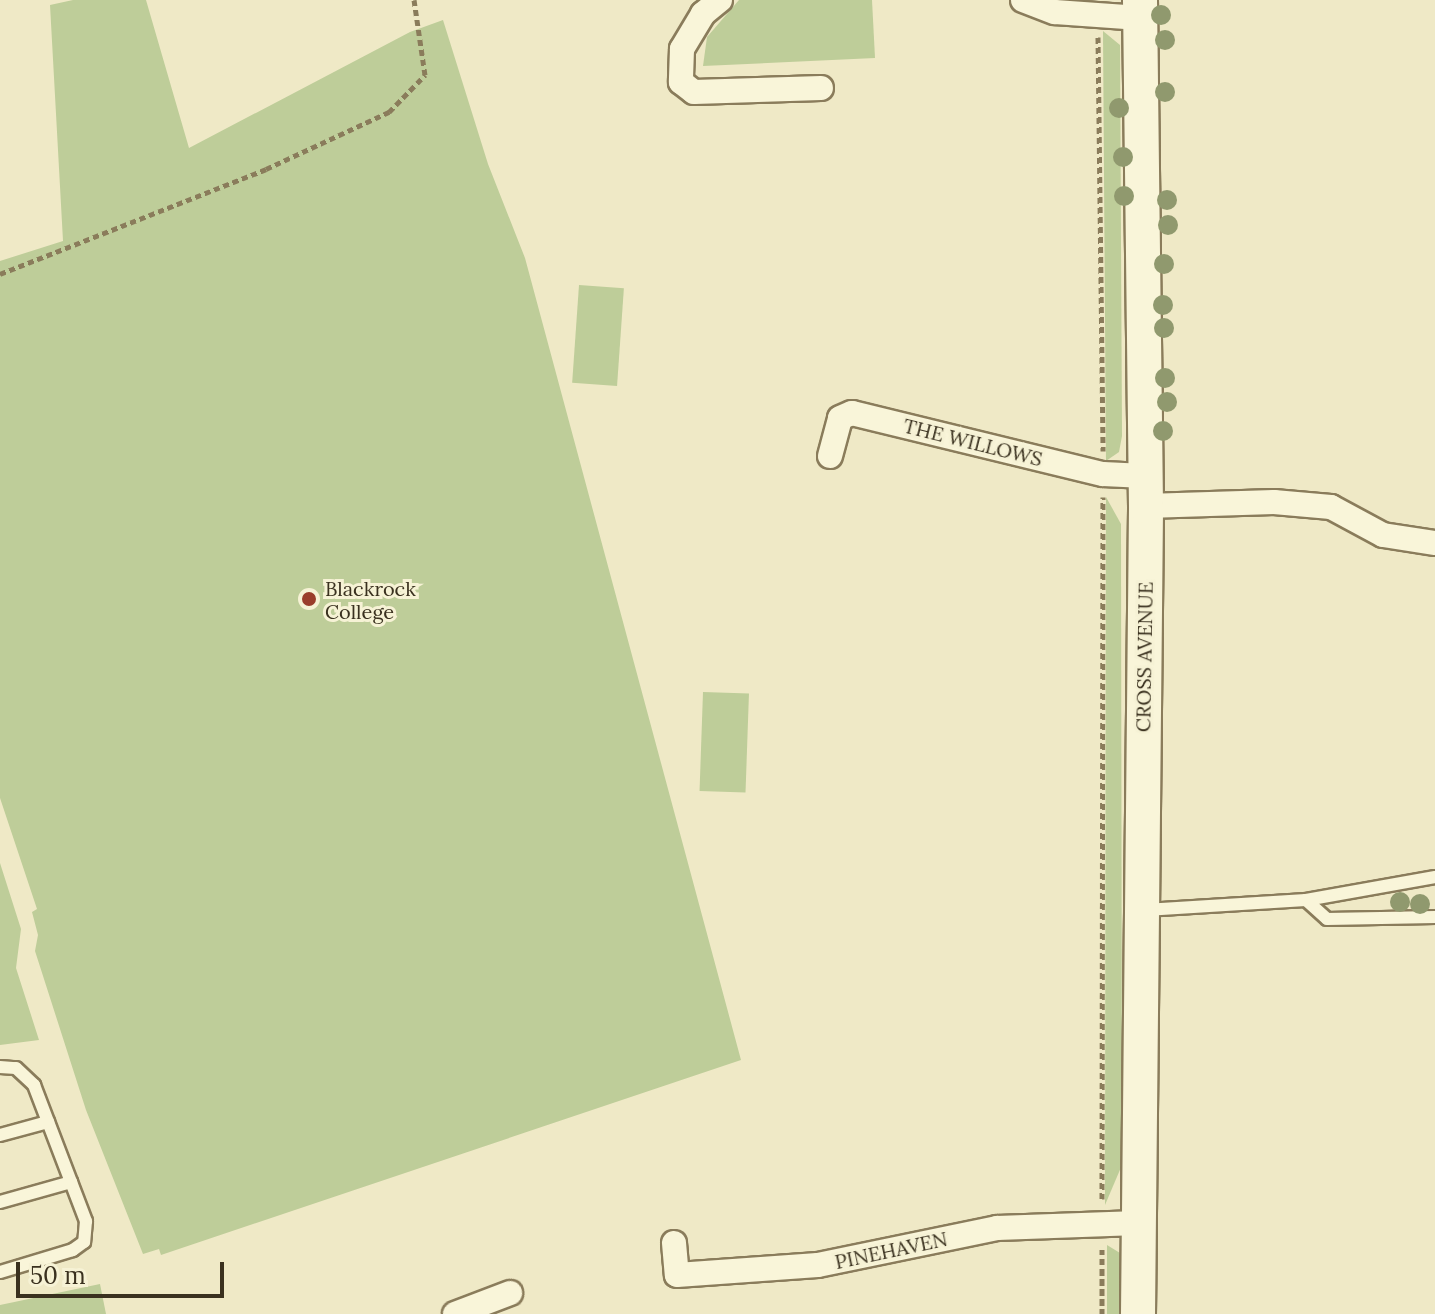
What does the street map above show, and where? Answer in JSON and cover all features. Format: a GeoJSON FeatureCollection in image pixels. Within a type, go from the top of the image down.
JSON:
{"type":"FeatureCollection","features":[{"type":"Feature","properties":{"kind":"street"},"geometry":{"type":"LineString","coordinates":[[720,0],[703,14],[682,49],[681,82],[694,92],[821,88]]}},
{"type":"Feature","properties":{"kind":"street"},"geometry":{"type":"LineString","coordinates":[[1023,0],[1055,12],[1098,15],[1140,9]]}},
{"type":"Feature","properties":{"kind":"street","name":"CROSS AVENUE"},"geometry":{"type":"LineString","coordinates":[[1138,1314],[1139,911],[1145,491],[1140,9]]}},
{"type":"Feature","properties":{"kind":"street","name":"THE WILLOWS"},"geometry":{"type":"LineString","coordinates":[[830,456],[840,418],[852,413],[1103,474],[1145,491],[1331,507],[1383,535],[1435,543]]}},
{"type":"Feature","properties":{"kind":"street","name":"PINEHAVEN"},"geometry":{"type":"LineString","coordinates":[[674,1243],[677,1275],[818,1265],[997,1228],[1138,1223]]}},
{"type":"Feature","properties":{"kind":"street"},"geometry":{"type":"LineString","coordinates":[[455,1314],[510,1293]]}},
{"type":"Feature","properties":{"kind":"lane"},"geometry":{"type":"LineString","coordinates":[[1139,911],[1306,900],[1435,877]]}},
{"type":"Feature","properties":{"kind":"lane"},"geometry":{"type":"LineString","coordinates":[[1306,900],[1327,919],[1435,917]]}},
{"type":"Feature","properties":{"kind":"lane"},"geometry":{"type":"LineString","coordinates":[[0,1067],[16,1068],[34,1085],[86,1221],[84,1242],[0,1272]]}},
{"type":"Feature","properties":{"kind":"lane"},"geometry":{"type":"LineString","coordinates":[[0,1135],[48,1122]]}},
{"type":"Feature","properties":{"kind":"lane"},"geometry":{"type":"LineString","coordinates":[[0,1202],[71,1182]]}},
{"type":"Feature","properties":{"kind":"path"},"geometry":{"type":"LineString","coordinates":[[0,274],[266,169],[389,112],[425,75],[414,0]]}},
{"type":"Feature","properties":{"kind":"path"},"geometry":{"type":"LineString","coordinates":[[1098,15],[1103,474],[1102,1314]]}},
{"type":"Feature","properties":{"kind":"green space","name":"Blackrock College"},"geometry":{"type":"Polygon","coordinates":[[[73,0],[146,0],[189,148],[410,32],[443,20],[488,164],[525,258],[741,1060],[161,1255],[159,1249],[143,1254],[86,1110],[35,951],[38,935],[32,912],[37,909],[0,798],[0,261],[63,241],[50,5],[73,0]]]}},
{"type":"Feature","properties":{"kind":"green space"},"geometry":{"type":"Polygon","coordinates":[[[739,0],[872,0],[875,58],[703,66],[707,37],[739,0]]]}},
{"type":"Feature","properties":{"kind":"green space"},"geometry":{"type":"Polygon","coordinates":[[[1103,31],[1120,45],[1122,436],[1119,452],[1106,461],[1103,31]]]}},
{"type":"Feature","properties":{"kind":"green space"},"geometry":{"type":"Polygon","coordinates":[[[579,285],[624,288],[617,386],[572,383],[579,285]]]}},
{"type":"Feature","properties":{"kind":"green space"},"geometry":{"type":"Polygon","coordinates":[[[1106,497],[1121,524],[1122,1165],[1105,1205],[1106,497]]]}},
{"type":"Feature","properties":{"kind":"green space"},"geometry":{"type":"Polygon","coordinates":[[[703,692],[749,694],[746,793],[700,791],[703,692]]]}},
{"type":"Feature","properties":{"kind":"green space"},"geometry":{"type":"Polygon","coordinates":[[[0,863],[21,929],[16,968],[39,1040],[0,1045],[0,863]]]}},
{"type":"Feature","properties":{"kind":"green space"},"geometry":{"type":"Polygon","coordinates":[[[1107,1245],[1120,1253],[1121,1314],[1107,1314],[1107,1245]]]}},
{"type":"Feature","properties":{"kind":"green space"},"geometry":{"type":"Polygon","coordinates":[[[100,1284],[106,1314],[0,1314],[0,1305],[100,1284]]]}},
{"type":"Feature","properties":{"kind":"place","name":"Blackrock College"},"geometry":{"type":"Point","coordinates":[309,599]}}]}
